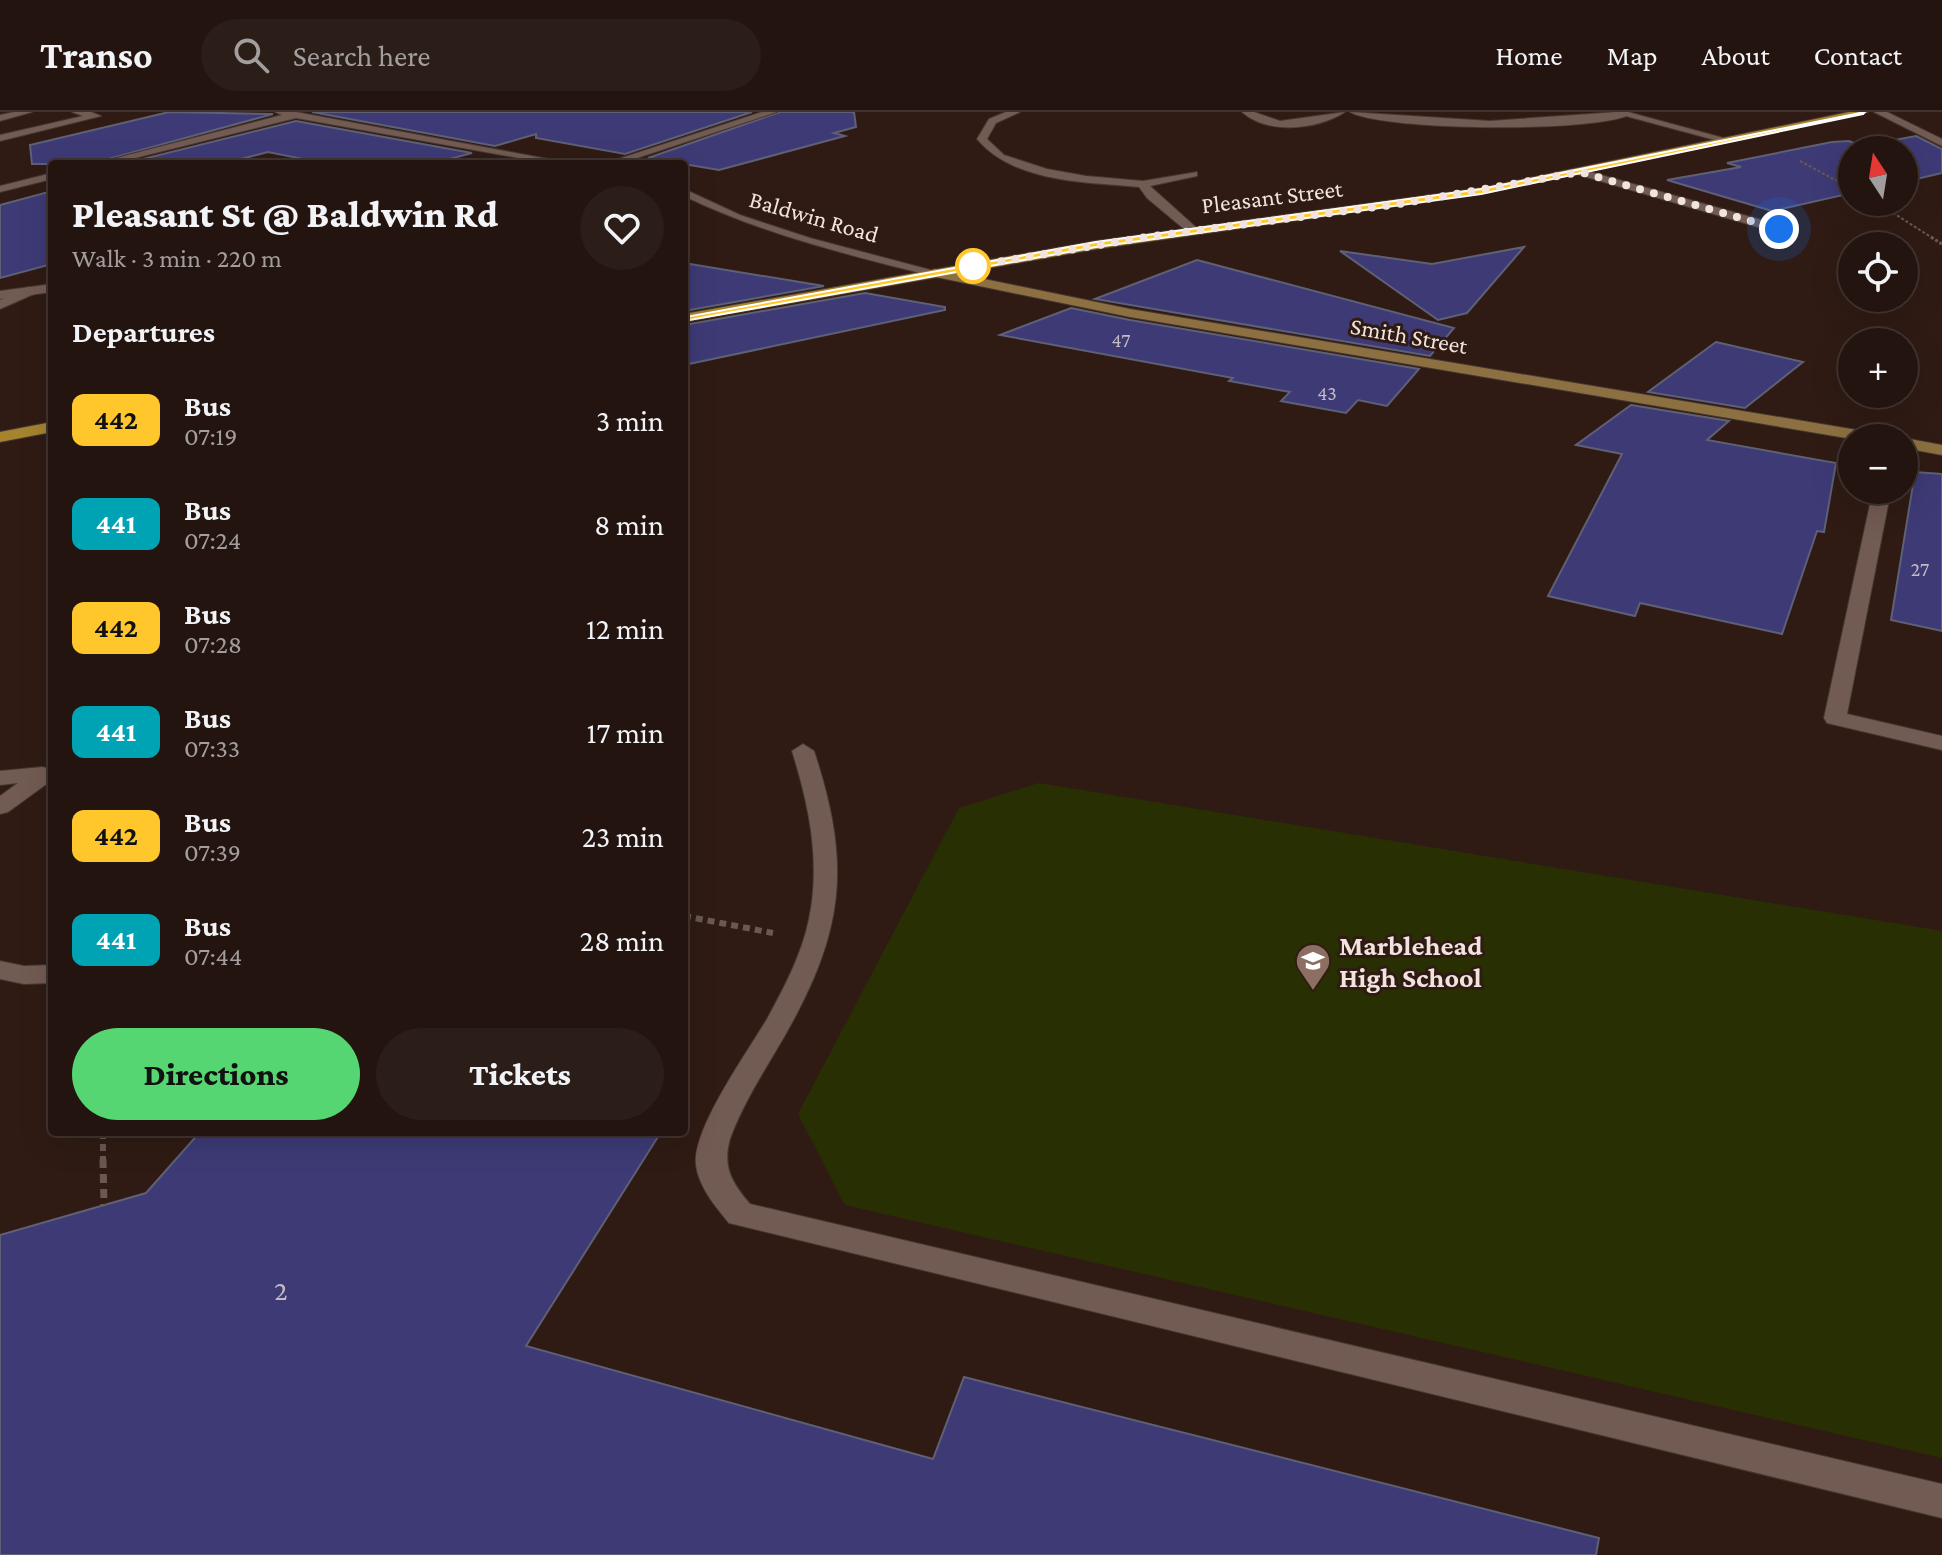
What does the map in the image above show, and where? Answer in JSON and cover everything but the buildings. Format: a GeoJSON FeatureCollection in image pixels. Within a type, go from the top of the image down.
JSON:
{"type":"FeatureCollection","features":[{"type":"Feature","properties":{"kind":"main road","name":"Pleasant Street"},"geometry":{"type":"LineString","coordinates":[[688,317],[1194,231],[1372,209],[1580,172],[1863,112]]}},
{"type":"Feature","properties":{"kind":"main road"},"geometry":{"type":"LineString","coordinates":[[0,437],[48,428]]}},
{"type":"Feature","properties":{"kind":"street"},"geometry":{"type":"LineString","coordinates":[[0,118],[27,112]]}},
{"type":"Feature","properties":{"kind":"street"},"geometry":{"type":"LineString","coordinates":[[0,138],[101,115],[77,112]]}},
{"type":"Feature","properties":{"kind":"street"},"geometry":{"type":"LineString","coordinates":[[280,112],[545,160]]}},
{"type":"Feature","properties":{"kind":"street"},"geometry":{"type":"LineString","coordinates":[[621,160],[772,112]]}},
{"type":"Feature","properties":{"kind":"street"},"geometry":{"type":"LineString","coordinates":[[1015,112],[992,121],[982,139],[1000,157],[1045,172],[1143,184],[1193,174]]}},
{"type":"Feature","properties":{"kind":"street"},"geometry":{"type":"LineString","coordinates":[[1247,112],[1263,121],[1294,124],[1308,123],[1340,112]]}},
{"type":"Feature","properties":{"kind":"street"},"geometry":{"type":"LineString","coordinates":[[1355,112],[1467,126],[1537,125],[1621,113],[1726,140]]}},
{"type":"Feature","properties":{"kind":"street"},"geometry":{"type":"LineString","coordinates":[[1879,112],[1942,143]]}},
{"type":"Feature","properties":{"kind":"street"},"geometry":{"type":"LineString","coordinates":[[114,160],[295,115]]}},
{"type":"Feature","properties":{"kind":"street"},"geometry":{"type":"LineString","coordinates":[[525,160],[532,158]]}},
{"type":"Feature","properties":{"kind":"street"},"geometry":{"type":"LineString","coordinates":[[1580,172],[1779,229]]}},
{"type":"Feature","properties":{"kind":"street"},"geometry":{"type":"LineString","coordinates":[[0,189],[48,177]]}},
{"type":"Feature","properties":{"kind":"street"},"geometry":{"type":"LineString","coordinates":[[1143,184],[1151,196],[1194,231]]}},
{"type":"Feature","properties":{"kind":"street","name":"Baldwin Road"},"geometry":{"type":"LineString","coordinates":[[688,194],[736,217],[806,241],[936,273]]}},
{"type":"Feature","properties":{"kind":"street","name":"Smith Street"},"geometry":{"type":"LineString","coordinates":[[936,273],[1130,313],[1838,432]]}},
{"type":"Feature","properties":{"kind":"street"},"geometry":{"type":"LineString","coordinates":[[0,295],[48,289]]}},
{"type":"Feature","properties":{"kind":"street"},"geometry":{"type":"LineString","coordinates":[[0,305],[29,291]]}},
{"type":"Feature","properties":{"kind":"street"},"geometry":{"type":"LineString","coordinates":[[1918,446],[1942,450]]}},
{"type":"Feature","properties":{"kind":"street"},"geometry":{"type":"LineString","coordinates":[[1879,504],[1835,718],[1942,743]]}},
{"type":"Feature","properties":{"kind":"street"},"geometry":{"type":"LineString","coordinates":[[803,751],[817,791],[825,844],[823,906],[817,941],[725,1118],[711,1155],[717,1188],[740,1214],[1942,1501]]}},
{"type":"Feature","properties":{"kind":"street"},"geometry":{"type":"LineString","coordinates":[[0,778],[48,773]]}},
{"type":"Feature","properties":{"kind":"street"},"geometry":{"type":"LineString","coordinates":[[0,807],[48,774]]}},
{"type":"Feature","properties":{"kind":"street"},"geometry":{"type":"LineString","coordinates":[[0,970],[24,975],[48,974]]}},
{"type":"Feature","properties":{"kind":"path"},"geometry":{"type":"LineString","coordinates":[[1898,216],[1942,244]]}},
{"type":"Feature","properties":{"kind":"path"},"geometry":{"type":"LineString","coordinates":[[688,917],[817,941]]}},
{"type":"Feature","properties":{"kind":"path"},"geometry":{"type":"LineString","coordinates":[[103,1136],[104,1205]]}},
{"type":"Feature","properties":{"kind":"green space"},"geometry":{"type":"Polygon","coordinates":[[[1039,783],[1942,931],[1942,1458],[845,1205],[798,1114],[959,808],[1039,783]]]}},
{"type":"Feature","properties":{"kind":"bus line","name":"442"},"geometry":{"type":"LineString","coordinates":[[688,317],[1096,245],[1372,209],[1481,191],[1863,112]]}},
{"type":"Feature","properties":{"kind":"place","name":"Marblehead High School"},"geometry":{"type":"Point","coordinates":[1313,992]}},
{"type":"Feature","properties":{"kind":"route"},"geometry":{"type":"LineString","coordinates":[[973,266],[1147,237],[1372,209],[1580,172],[1779,229]]}}]}
